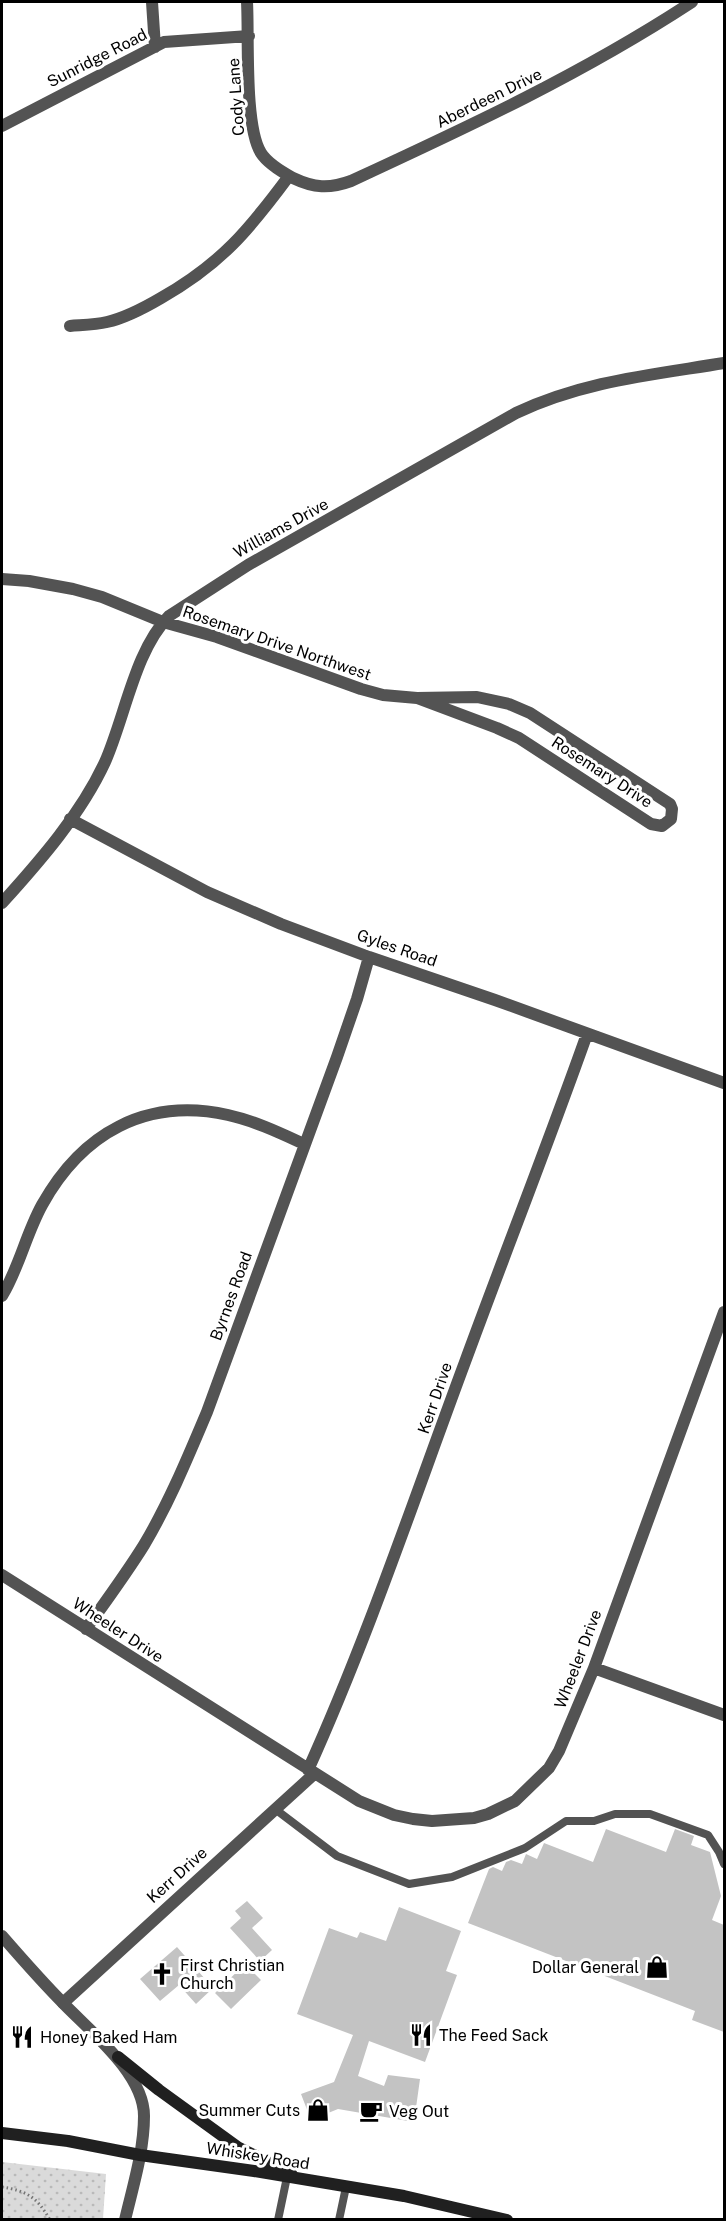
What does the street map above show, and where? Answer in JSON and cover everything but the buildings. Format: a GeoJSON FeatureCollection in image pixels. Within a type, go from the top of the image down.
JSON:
{"type":"FeatureCollection","features":[{"type":"Feature","properties":{"kind":"main road"},"geometry":{"type":"LineString","coordinates":[[118,2057],[239,2148],[305,2180]]}},
{"type":"Feature","properties":{"kind":"main road","name":"Whiskey Road"},"geometry":{"type":"LineString","coordinates":[[2,2133],[68,2141],[140,2155],[404,2196],[456,2214],[507,2220]]}},
{"type":"Feature","properties":{"kind":"street"},"geometry":{"type":"LineString","coordinates":[[152,2],[155,47]]}},
{"type":"Feature","properties":{"kind":"street","name":"Cody Lane"},"geometry":{"type":"LineString","coordinates":[[247,2],[249,86],[256,142],[268,160],[289,176]]}},
{"type":"Feature","properties":{"kind":"street","name":"Aberdeen Drive"},"geometry":{"type":"LineString","coordinates":[[289,176],[315,187],[339,185],[351,181],[495,115],[552,86],[692,2]]}},
{"type":"Feature","properties":{"kind":"street","name":"Sunridge Road"},"geometry":{"type":"LineString","coordinates":[[2,126],[164,42],[180,39],[249,36]]}},
{"type":"Feature","properties":{"kind":"street"},"geometry":{"type":"LineString","coordinates":[[70,326],[106,322],[142,309],[200,273],[224,254],[248,230],[289,176]]}},
{"type":"Feature","properties":{"kind":"street","name":"Williams Drive"},"geometry":{"type":"LineString","coordinates":[[2,903],[70,819],[104,765],[147,646],[163,622],[205,591],[248,565],[541,401],[594,384],[724,363]]}},
{"type":"Feature","properties":{"kind":"street"},"geometry":{"type":"LineString","coordinates":[[2,579],[74,589],[102,597],[163,622]]}},
{"type":"Feature","properties":{"kind":"street","name":"Rosemary Drive Northwest"},"geometry":{"type":"LineString","coordinates":[[163,622],[217,637],[361,689],[417,698]]}},
{"type":"Feature","properties":{"kind":"street","name":"Rosemary Drive"},"geometry":{"type":"LineString","coordinates":[[417,698],[494,699],[530,713],[670,804],[671,819],[662,826],[651,824],[519,738],[417,698]]}},
{"type":"Feature","properties":{"kind":"street","name":"Gyles Road"},"geometry":{"type":"LineString","coordinates":[[70,819],[207,892],[281,924],[724,1083]]}},
{"type":"Feature","properties":{"kind":"street","name":"Byrnes Road"},"geometry":{"type":"LineString","coordinates":[[86,1629],[144,1545],[184,1467],[207,1412],[347,1028],[369,957]]}},
{"type":"Feature","properties":{"kind":"street","name":"Kerr Drive"},"geometry":{"type":"LineString","coordinates":[[63,2003],[274,1809],[311,1772],[408,1523],[465,1362],[587,1034]]}},
{"type":"Feature","properties":{"kind":"street"},"geometry":{"type":"LineString","coordinates":[[2,1296],[40,1208],[64,1171],[90,1144],[125,1124],[165,1112],[204,1111],[250,1121],[304,1144]]}},
{"type":"Feature","properties":{"kind":"street","name":"Wheeler Drive"},"geometry":{"type":"LineString","coordinates":[[2,1575],[359,1801],[394,1815],[413,1819],[441,1821],[474,1818],[488,1814],[515,1801],[549,1768],[559,1751],[594,1668],[724,1312]]}},
{"type":"Feature","properties":{"kind":"street"},"geometry":{"type":"LineString","coordinates":[[594,1668],[724,1714]]}},
{"type":"Feature","properties":{"kind":"street"},"geometry":{"type":"LineString","coordinates":[[2,1936],[63,2003],[118,2057],[140,2096],[144,2115],[140,2155],[124,2220]]}},
{"type":"Feature","properties":{"kind":"lane"},"geometry":{"type":"LineString","coordinates":[[274,1809],[337,1856],[409,1884],[452,1877],[525,1848],[566,1821],[594,1821],[615,1814],[650,1814],[708,1835],[724,1864]]}},
{"type":"Feature","properties":{"kind":"lane"},"geometry":{"type":"LineString","coordinates":[[278,2220],[287,2177]]}},
{"type":"Feature","properties":{"kind":"lane"},"geometry":{"type":"LineString","coordinates":[[339,2220],[346,2187]]}},
{"type":"Feature","properties":{"kind":"path"},"geometry":{"type":"LineString","coordinates":[[2,2187],[20,2190],[31,2196],[43,2207],[50,2220]]}},
{"type":"Feature","properties":{"kind":"shaded area"},"geometry":{"type":"Polygon","coordinates":[[[2,2162],[106,2174],[103,2219],[2,2219],[2,2162]]]}},
{"type":"Feature","properties":{"kind":"place","name":"Dollar General"},"geometry":{"type":"Point","coordinates":[657,1967]}},
{"type":"Feature","properties":{"kind":"place","name":"First Christian Church"},"geometry":{"type":"Point","coordinates":[162,1974]}},
{"type":"Feature","properties":{"kind":"place","name":"The Feed Sack"},"geometry":{"type":"Point","coordinates":[421,2035]}},
{"type":"Feature","properties":{"kind":"place","name":"Honey Baked Ham"},"geometry":{"type":"Point","coordinates":[22,2037]}},
{"type":"Feature","properties":{"kind":"place","name":"Summer Cuts"},"geometry":{"type":"Point","coordinates":[318,2110]}},
{"type":"Feature","properties":{"kind":"place","name":"Veg Out"},"geometry":{"type":"Point","coordinates":[371,2111]}}]}
